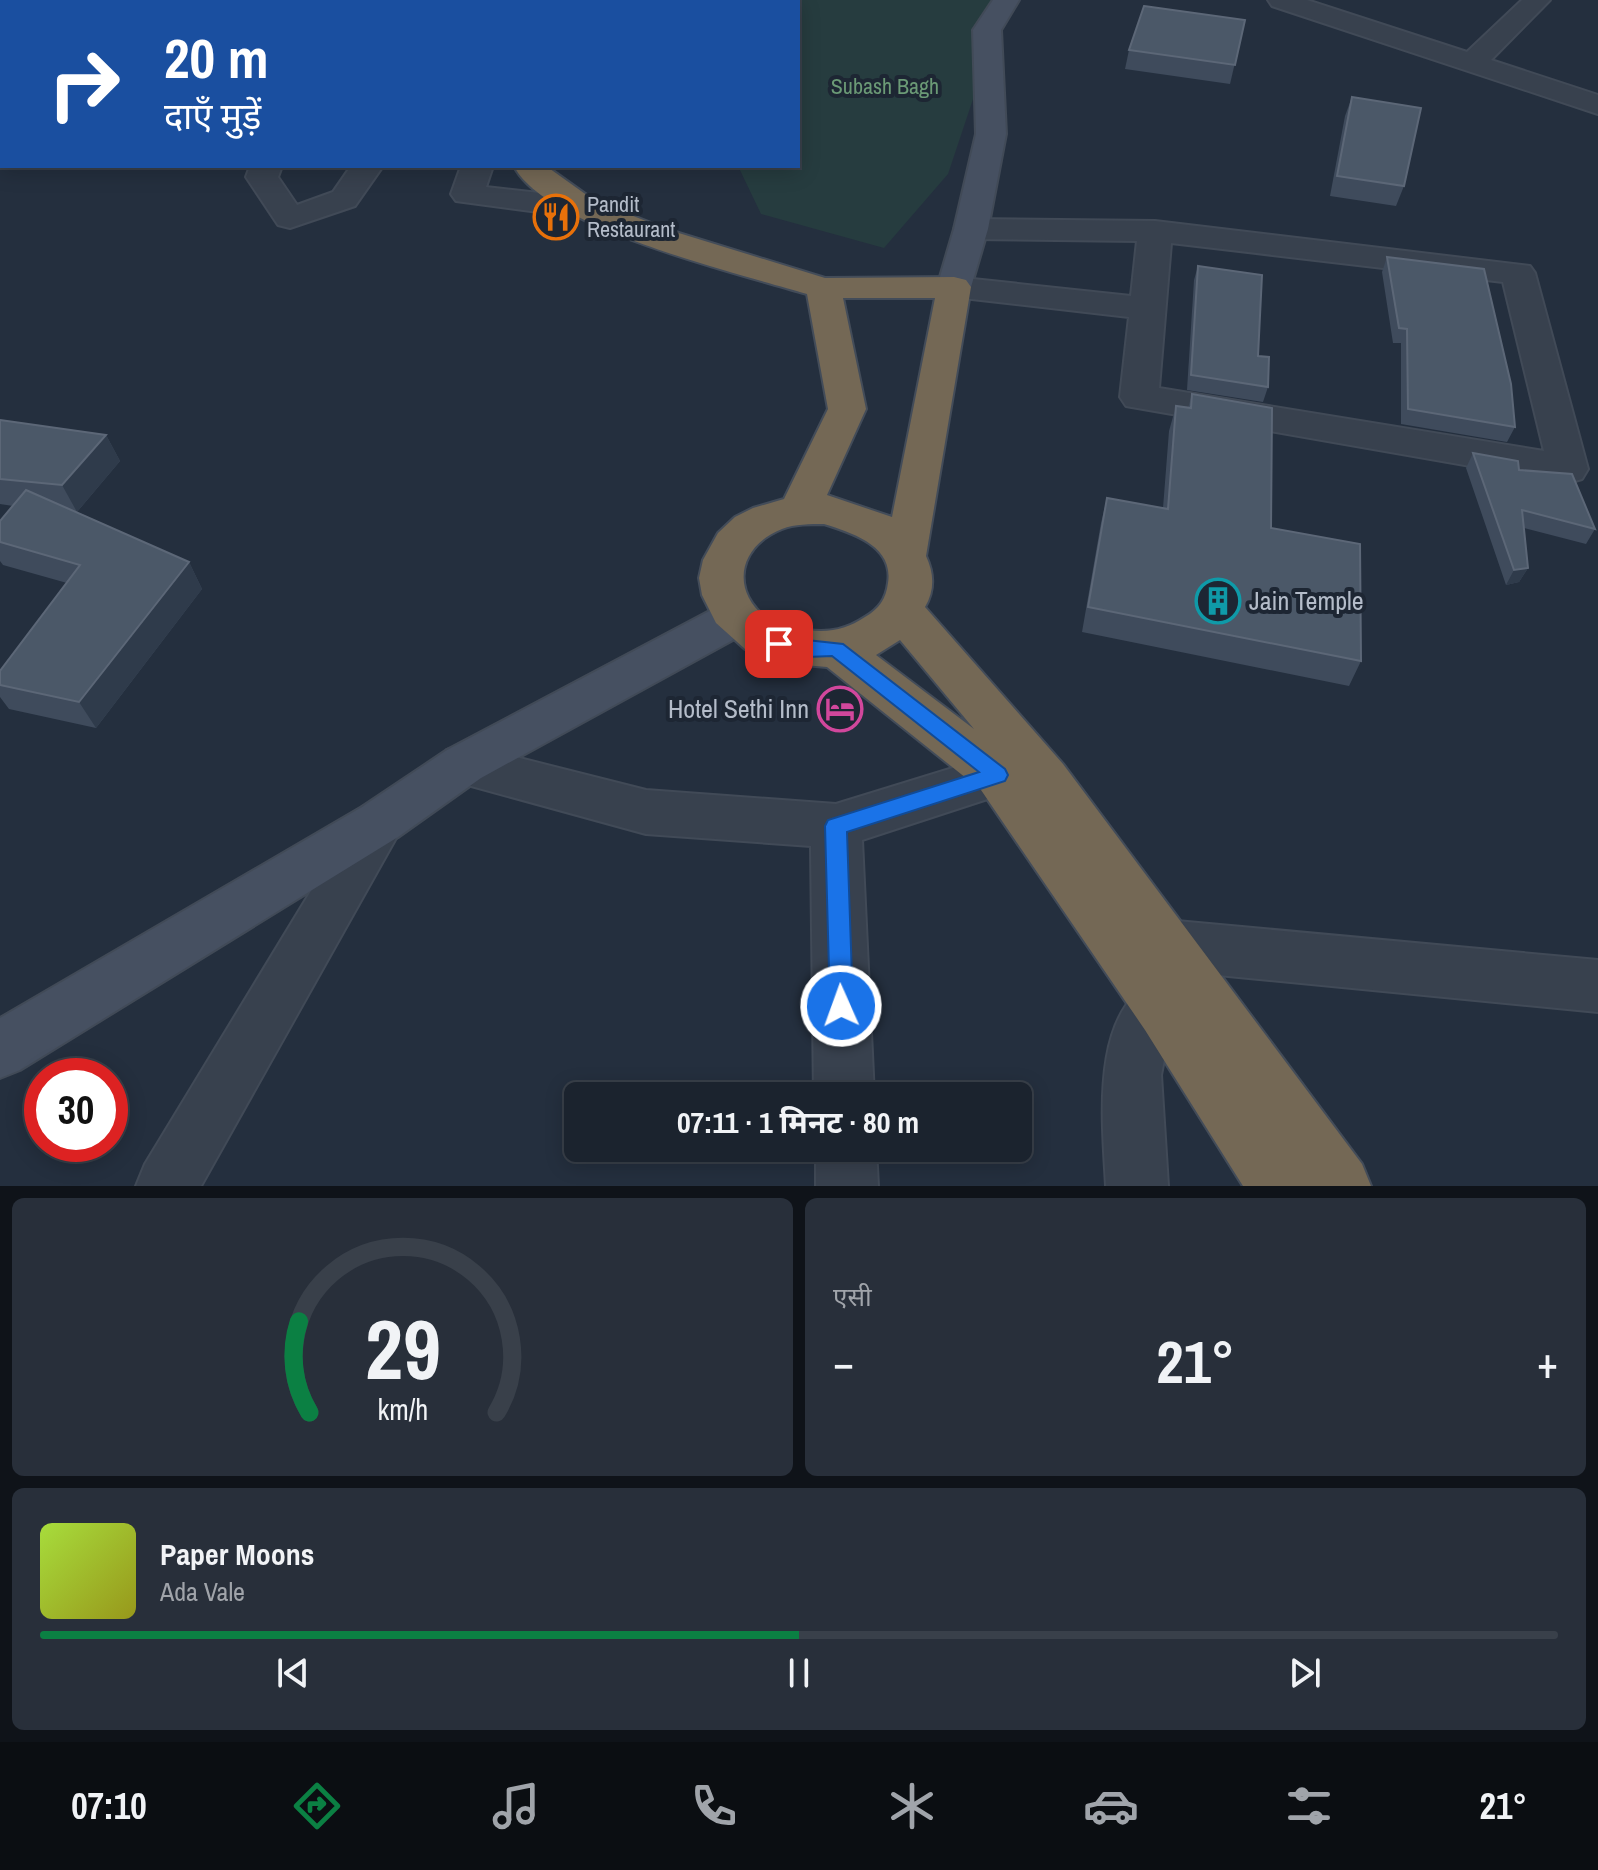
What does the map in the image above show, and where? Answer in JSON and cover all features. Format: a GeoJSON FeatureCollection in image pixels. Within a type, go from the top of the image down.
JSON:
{"type":"FeatureCollection","features":[{"type":"Feature","properties":{"kind":"highway"},"geometry":{"type":"LineString","coordinates":[[531,168],[535,176],[584,208],[657,237],[823,288],[954,287],[906,554]]}},
{"type":"Feature","properties":{"kind":"highway"},"geometry":{"type":"LineString","coordinates":[[799,510],[847,409],[823,288]]}},
{"type":"Feature","properties":{"kind":"highway"},"geometry":{"type":"LineString","coordinates":[[825,509],[862,518],[893,536],[906,554],[913,573],[912,593],[903,612],[886,629],[863,642],[836,649],[807,650],[779,644],[754,633],[735,618],[724,599],[720,579],[723,559],[734,541],[752,526],[799,510],[825,509]]}},
{"type":"Feature","properties":{"kind":"highway"},"geometry":{"type":"LineString","coordinates":[[903,612],[1015,769],[1300,1186]]}},
{"type":"Feature","properties":{"kind":"highway"},"geometry":{"type":"LineString","coordinates":[[836,649],[1015,769],[1166,945],[1340,1186]]}},
{"type":"Feature","properties":{"kind":"highway"},"geometry":{"type":"LineString","coordinates":[[1015,769],[1279,1186]]}},
{"type":"Feature","properties":{"kind":"street"},"geometry":{"type":"LineString","coordinates":[[1006,0],[987,30],[991,134],[971,229],[954,287],[1148,309]]}},
{"type":"Feature","properties":{"kind":"street"},"geometry":{"type":"LineString","coordinates":[[1281,0],[1597,104]]}},
{"type":"Feature","properties":{"kind":"street"},"geometry":{"type":"LineString","coordinates":[[1473,62],[1537,0]]}},
{"type":"Feature","properties":{"kind":"street"},"geometry":{"type":"LineString","coordinates":[[265,168],[262,177],[290,218],[344,199],[366,168]]}},
{"type":"Feature","properties":{"kind":"street"},"geometry":{"type":"LineString","coordinates":[[476,168],[467,194],[584,208]]}},
{"type":"Feature","properties":{"kind":"street"},"geometry":{"type":"LineString","coordinates":[[971,229],[1155,231],[1518,273],[1568,469],[1139,397],[1155,231]]}},
{"type":"Feature","properties":{"kind":"street"},"geometry":{"type":"LineString","coordinates":[[0,1050],[380,822],[464,764],[735,618]]}},
{"type":"Feature","properties":{"kind":"street"},"geometry":{"type":"LineString","coordinates":[[464,764],[646,812],[836,826],[1015,769]]}},
{"type":"Feature","properties":{"kind":"street"},"geometry":{"type":"LineString","coordinates":[[167,1186],[380,822]]}},
{"type":"Feature","properties":{"kind":"street"},"geometry":{"type":"LineString","coordinates":[[836,826],[844,1082]]}},
{"type":"Feature","properties":{"kind":"street"},"geometry":{"type":"LineString","coordinates":[[1166,945],[1598,986]]}},
{"type":"Feature","properties":{"kind":"street"},"geometry":{"type":"LineString","coordinates":[[1137,1186],[1132,1090],[1134,1060],[1138,1044],[1161,1004]]}},
{"type":"Feature","properties":{"kind":"street"},"geometry":{"type":"LineString","coordinates":[[846,1162],[847,1186]]}},
{"type":"Feature","properties":{"kind":"green space","name":"Subash Bagh"},"geometry":{"type":"Polygon","coordinates":[[[800,0],[1006,0],[948,174],[884,248],[761,214],[739,168],[800,168],[800,0]]]}},
{"type":"Feature","properties":{"kind":"building"},"geometry":{"type":"Polygon","coordinates":[[[1144,6],[1245,20],[1235,65],[1129,50],[1144,6]]]}},
{"type":"Feature","properties":{"kind":"building"},"geometry":{"type":"Polygon","coordinates":[[[1352,97],[1421,108],[1404,186],[1337,176],[1352,97]]]}},
{"type":"Feature","properties":{"kind":"building"},"geometry":{"type":"Polygon","coordinates":[[[1387,257],[1484,269],[1511,384],[1515,427],[1408,409],[1407,329],[1399,328],[1387,257]]]}},
{"type":"Feature","properties":{"kind":"building"},"geometry":{"type":"Polygon","coordinates":[[[1198,266],[1262,275],[1258,356],[1269,357],[1268,387],[1191,375],[1198,266]]]}},
{"type":"Feature","properties":{"kind":"building"},"geometry":{"type":"Polygon","coordinates":[[[1192,394],[1272,408],[1271,528],[1360,544],[1361,661],[1088,607],[1107,498],[1168,509],[1176,406],[1191,408],[1192,394]]]}},
{"type":"Feature","properties":{"kind":"building"},"geometry":{"type":"Polygon","coordinates":[[[0,420],[106,435],[62,485],[0,479],[0,420]]]}},
{"type":"Feature","properties":{"kind":"building"},"geometry":{"type":"Polygon","coordinates":[[[1473,453],[1518,461],[1519,470],[1572,474],[1595,529],[1522,510],[1528,568],[1514,570],[1473,453]]]}},
{"type":"Feature","properties":{"kind":"building"},"geometry":{"type":"Polygon","coordinates":[[[26,490],[189,562],[79,702],[0,685],[0,671],[80,565],[0,542],[0,521],[26,490]]]}},
{"type":"Feature","properties":{"kind":"place","name":"Pandit Restaurant"},"geometry":{"type":"Point","coordinates":[556,217]}},
{"type":"Feature","properties":{"kind":"place","name":"Jain Temple"},"geometry":{"type":"Point","coordinates":[1218,601]}},
{"type":"Feature","properties":{"kind":"place","name":"Hotel Sethi Inn"},"geometry":{"type":"Point","coordinates":[840,709]}},
{"type":"Feature","properties":{"kind":"route"},"geometry":{"type":"LineString","coordinates":[[779,644],[807,650],[836,649],[998,775],[836,826],[841,1006]]}}]}
